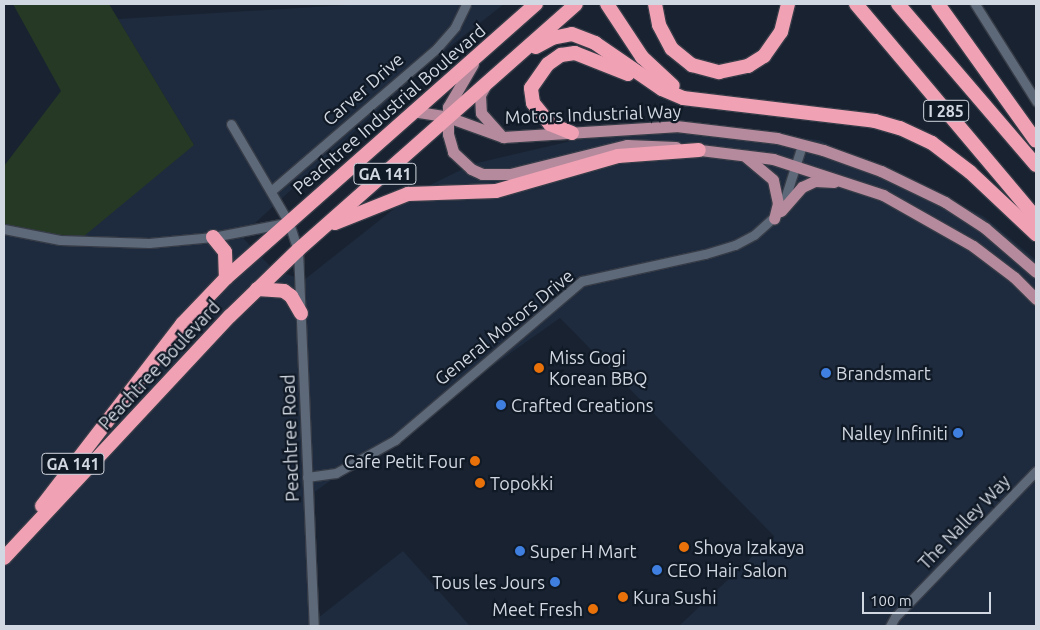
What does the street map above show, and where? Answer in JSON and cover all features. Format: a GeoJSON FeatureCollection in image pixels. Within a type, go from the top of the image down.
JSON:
{"type":"FeatureCollection","features":[{"type":"Feature","properties":{"kind":"highway","name":"Peachtree Industrial Boulevard"},"geometry":{"type":"LineString","coordinates":[[290,223],[412,111],[475,60],[536,4]]}},
{"type":"Feature","properties":{"kind":"highway","name":"GA 141"},"geometry":{"type":"LineString","coordinates":[[321,230],[576,4]]}},
{"type":"Feature","properties":{"kind":"highway"},"geometry":{"type":"LineString","coordinates":[[607,4],[642,57],[665,82],[692,95],[730,105]]}},
{"type":"Feature","properties":{"kind":"highway"},"geometry":{"type":"LineString","coordinates":[[655,4],[659,25],[672,49],[692,65],[719,72],[748,66],[764,56],[781,32],[788,4]]}},
{"type":"Feature","properties":{"kind":"highway","name":"I 285"},"geometry":{"type":"LineString","coordinates":[[856,4],[1036,218]]}},
{"type":"Feature","properties":{"kind":"highway","name":"I 285"},"geometry":{"type":"LineString","coordinates":[[898,4],[1036,165]]}},
{"type":"Feature","properties":{"kind":"highway"},"geometry":{"type":"LineString","coordinates":[[938,4],[1036,141]]}},
{"type":"Feature","properties":{"kind":"highway"},"geometry":{"type":"LineString","coordinates":[[518,56],[552,38],[572,34],[595,43],[662,89]]}},
{"type":"Feature","properties":{"kind":"highway"},"geometry":{"type":"LineString","coordinates":[[572,133],[557,128],[542,117],[531,97],[535,79],[561,55],[586,54],[662,89],[699,102],[875,121],[900,128],[932,143],[970,172],[1036,234]]}},
{"type":"Feature","properties":{"kind":"highway"},"geometry":{"type":"LineString","coordinates":[[321,230],[408,194],[496,191],[618,156],[699,150]]}},
{"type":"Feature","properties":{"kind":"highway","name":"Peachtree Boulevard"},"geometry":{"type":"LineString","coordinates":[[6,555],[139,377],[182,324],[226,278],[290,223]]}},
{"type":"Feature","properties":{"kind":"highway","name":"Peachtree Boulevard"},"geometry":{"type":"LineString","coordinates":[[6,555],[257,290],[321,230]]}},
{"type":"Feature","properties":{"kind":"highway"},"geometry":{"type":"LineString","coordinates":[[213,237],[225,252],[226,278]]}},
{"type":"Feature","properties":{"kind":"highway"},"geometry":{"type":"LineString","coordinates":[[257,290],[284,291],[291,296],[301,313]]}},
{"type":"Feature","properties":{"kind":"main road","name":"Motors Industrial Way"},"geometry":{"type":"LineString","coordinates":[[475,60],[452,98],[448,117],[449,144],[453,152],[471,169],[493,176],[510,174],[627,145],[699,150],[797,166],[883,195],[966,242],[1014,277],[1036,299]]}},
{"type":"Feature","properties":{"kind":"main road"},"geometry":{"type":"LineString","coordinates":[[485,86],[480,95],[481,113],[503,137]]}},
{"type":"Feature","properties":{"kind":"main road","name":"Motors Industrial Way"},"geometry":{"type":"LineString","coordinates":[[412,111],[448,117],[503,137],[676,126],[728,131],[802,145],[880,171],[945,202],[985,228],[1036,272]]}},
{"type":"Feature","properties":{"kind":"main road"},"geometry":{"type":"LineString","coordinates":[[745,156],[773,180],[778,203],[777,215]]}},
{"type":"Feature","properties":{"kind":"main road"},"geometry":{"type":"LineString","coordinates":[[777,215],[792,195],[815,181],[846,182]]}},
{"type":"Feature","properties":{"kind":"street","name":"Carver Drive"},"geometry":{"type":"LineString","coordinates":[[271,191],[437,48],[455,27],[466,4]]}},
{"type":"Feature","properties":{"kind":"street"},"geometry":{"type":"LineString","coordinates":[[975,4],[1036,101]]}},
{"type":"Feature","properties":{"kind":"street","name":"Peachtree Road"},"geometry":{"type":"LineString","coordinates":[[231,124],[290,223],[298,250],[314,626]]}},
{"type":"Feature","properties":{"kind":"street"},"geometry":{"type":"LineString","coordinates":[[777,215],[797,166],[802,145]]}},
{"type":"Feature","properties":{"kind":"street","name":"General Motors Drive"},"geometry":{"type":"LineString","coordinates":[[307,477],[336,473],[395,440],[582,281],[735,245],[777,215]]}},
{"type":"Feature","properties":{"kind":"street"},"geometry":{"type":"LineString","coordinates":[[4,229],[87,242],[149,243],[213,237],[290,223]]}},
{"type":"Feature","properties":{"kind":"street","name":"The Nalley Way"},"geometry":{"type":"LineString","coordinates":[[890,626],[895,617],[1036,471]]}},
{"type":"Feature","properties":{"kind":"shaded area"},"geometry":{"type":"Polygon","coordinates":[[[363,4],[504,4],[429,63],[241,236],[274,270],[304,280],[414,193],[473,164],[601,134],[689,126],[819,140],[983,216],[1036,260],[1036,626],[679,626],[774,536],[560,318],[313,493],[318,618],[403,551],[470,626],[4,626],[4,232],[194,145],[118,19],[363,4]]]}},
{"type":"Feature","properties":{"kind":"green space"},"geometry":{"type":"Polygon","coordinates":[[[13,4],[109,4],[194,145],[72,246],[4,232],[4,166],[61,91],[13,4]]]}},
{"type":"Feature","properties":{"kind":"place","name":"Miss Gogi Korean BBQ"},"geometry":{"type":"Point","coordinates":[539,368]}},
{"type":"Feature","properties":{"kind":"place","name":"Brandsmart"},"geometry":{"type":"Point","coordinates":[826,373]}},
{"type":"Feature","properties":{"kind":"place","name":"Crafted Creations"},"geometry":{"type":"Point","coordinates":[501,405]}},
{"type":"Feature","properties":{"kind":"place","name":"Nalley Infiniti"},"geometry":{"type":"Point","coordinates":[958,433]}},
{"type":"Feature","properties":{"kind":"place","name":"Cafe Petit Four"},"geometry":{"type":"Point","coordinates":[475,461]}},
{"type":"Feature","properties":{"kind":"place","name":"Topokki"},"geometry":{"type":"Point","coordinates":[480,483]}},
{"type":"Feature","properties":{"kind":"place","name":"Shoya Izakaya"},"geometry":{"type":"Point","coordinates":[684,547]}},
{"type":"Feature","properties":{"kind":"place","name":"Super H Mart"},"geometry":{"type":"Point","coordinates":[520,551]}},
{"type":"Feature","properties":{"kind":"place","name":"CEO Hair Salon"},"geometry":{"type":"Point","coordinates":[657,570]}},
{"type":"Feature","properties":{"kind":"place","name":"Tous les Jours"},"geometry":{"type":"Point","coordinates":[555,582]}},
{"type":"Feature","properties":{"kind":"place","name":"Kura Sushi"},"geometry":{"type":"Point","coordinates":[623,597]}},
{"type":"Feature","properties":{"kind":"place","name":"Meet Fresh"},"geometry":{"type":"Point","coordinates":[593,609]}}]}
